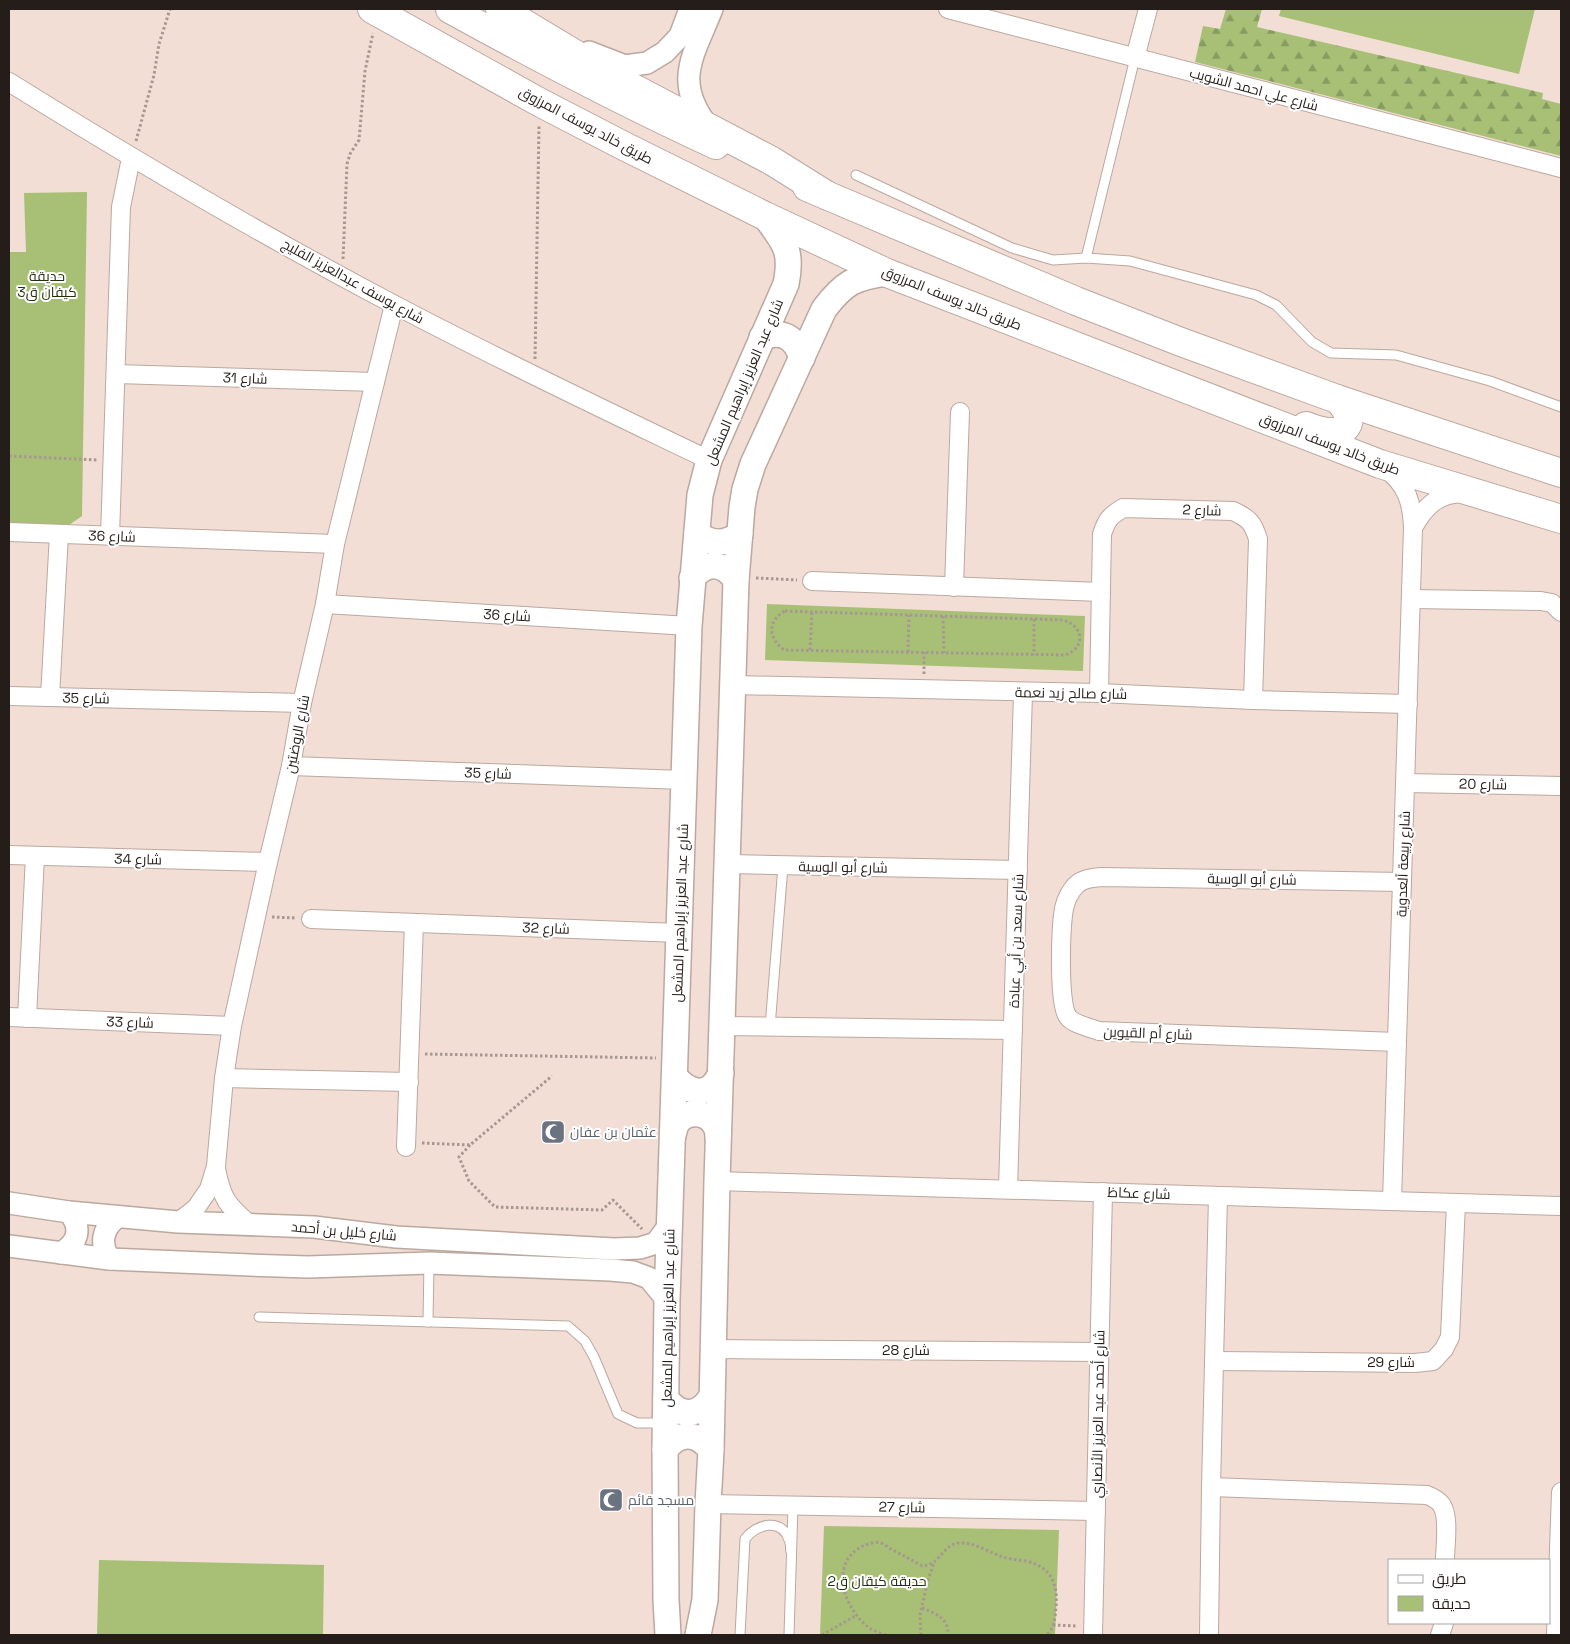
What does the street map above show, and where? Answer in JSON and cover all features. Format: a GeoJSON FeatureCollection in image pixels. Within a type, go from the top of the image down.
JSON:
{"type":"FeatureCollection","features":[{"type":"Feature","properties":{"kind":"main road"},"geometry":{"type":"LineString","coordinates":[[450,9],[637,108],[828,196],[1076,301],[1337,399],[1561,473]]}},
{"type":"Feature","properties":{"kind":"main road","name":"طريق خالد يوسف المرزوق"},"geometry":{"type":"LineString","coordinates":[[375,11],[539,102],[624,146],[765,216],[887,273],[1380,464],[1561,519]]}},
{"type":"Feature","properties":{"kind":"main road"},"geometry":{"type":"LineString","coordinates":[[510,15],[618,80],[772,161],[828,196]]}},
{"type":"Feature","properties":{"kind":"main road","name":"شارع عبد العزيز إبراهيم المشعل"},"geometry":{"type":"LineString","coordinates":[[668,1635],[665,1450],[667,1300],[663,1233],[673,1135],[676,1068],[692,578],[700,495],[709,460],[786,284],[789,256],[784,243],[765,216]]}},
{"type":"Feature","properties":{"kind":"main road"},"geometry":{"type":"LineString","coordinates":[[698,1635],[705,1600],[737,578],[745,489],[753,464],[824,309],[849,282],[865,275],[887,273]]}},
{"type":"Feature","properties":{"kind":"main road"},"geometry":{"type":"LineString","coordinates":[[762,337],[772,334],[788,337],[799,348],[802,358]]}},
{"type":"Feature","properties":{"kind":"main road"},"geometry":{"type":"LineString","coordinates":[[1136,370],[1210,389],[1327,432],[1339,431],[1345,427],[1348,420],[1345,406],[1337,399]]}},
{"type":"Feature","properties":{"kind":"main road"},"geometry":{"type":"LineString","coordinates":[[697,533],[710,542],[718,543],[726,542],[740,534]]}},
{"type":"Feature","properties":{"kind":"main road"},"geometry":{"type":"LineString","coordinates":[[692,578],[698,571],[706,567],[715,566],[724,568],[737,578]]}},
{"type":"Feature","properties":{"kind":"main road"},"geometry":{"type":"LineString","coordinates":[[676,1068],[682,1085],[690,1090],[700,1092],[710,1089],[717,1082],[721,1073]]}},
{"type":"Feature","properties":{"kind":"main road"},"geometry":{"type":"LineString","coordinates":[[673,1135],[677,1124],[685,1116],[697,1113],[708,1117],[716,1125],[718,1137]]}},
{"type":"Feature","properties":{"kind":"main road"},"geometry":{"type":"LineString","coordinates":[[666,1399],[680,1411],[690,1413],[699,1410],[707,1404],[712,1396]]}},
{"type":"Feature","properties":{"kind":"main road"},"geometry":{"type":"LineString","coordinates":[[665,1450],[670,1442],[688,1436],[705,1442],[711,1450]]}},
{"type":"Feature","properties":{"kind":"main road"},"geometry":{"type":"LineString","coordinates":[[666,1600],[670,1607],[685,1613],[700,1607],[705,1600]]}},
{"type":"Feature","properties":{"kind":"street"},"geometry":{"type":"LineString","coordinates":[[510,15],[601,57],[625,66],[647,63],[665,52],[680,36],[690,9]]}},
{"type":"Feature","properties":{"kind":"street"},"geometry":{"type":"LineString","coordinates":[[712,9],[690,64],[688,83],[700,116],[712,131]]}},
{"type":"Feature","properties":{"kind":"street","name":"شارع علي احمد الشويب"},"geometry":{"type":"LineString","coordinates":[[948,9],[1561,168]]}},
{"type":"Feature","properties":{"kind":"street"},"geometry":{"type":"LineString","coordinates":[[1135,58],[1148,9]]}},
{"type":"Feature","properties":{"kind":"street","name":"شارع يوسف عبدالعزيز الفليج"},"geometry":{"type":"LineString","coordinates":[[9,82],[131,158],[342,277],[534,377],[709,460]]}},
{"type":"Feature","properties":{"kind":"street"},"geometry":{"type":"LineString","coordinates":[[110,536],[121,207],[131,158]]}},
{"type":"Feature","properties":{"kind":"street","name":"شارع الروضتين"},"geometry":{"type":"LineString","coordinates":[[178,1222],[196,1208],[209,1188],[216,1166],[224,1078],[232,1026],[291,766],[302,703],[325,604],[335,544],[394,305]]}},
{"type":"Feature","properties":{"kind":"street","name":"شارع 31"},"geometry":{"type":"LineString","coordinates":[[116,374],[375,382]]}},
{"type":"Feature","properties":{"kind":"street"},"geometry":{"type":"LineString","coordinates":[[954,586],[960,412]]}},
{"type":"Feature","properties":{"kind":"street","name":"شارع ربيعة آلعدوية"},"geometry":{"type":"LineString","coordinates":[[1380,464],[1395,476],[1406,491],[1412,509],[1413,528],[1392,1201]]}},
{"type":"Feature","properties":{"kind":"street"},"geometry":{"type":"LineString","coordinates":[[1413,528],[1422,511],[1436,500],[1453,493],[1472,493]]}},
{"type":"Feature","properties":{"kind":"street","name":"شارع 2"},"geometry":{"type":"LineString","coordinates":[[1098,693],[1102,534],[1106,523],[1112,515],[1123,508],[1233,511],[1245,517],[1254,526],[1258,539],[1253,700]]}},
{"type":"Feature","properties":{"kind":"street","name":"شارع 36"},"geometry":{"type":"LineString","coordinates":[[9,532],[335,544]]}},
{"type":"Feature","properties":{"kind":"street","name":"شارع 35"},"geometry":{"type":"LineString","coordinates":[[50,697],[59,534]]}},
{"type":"Feature","properties":{"kind":"street"},"geometry":{"type":"LineString","coordinates":[[812,581],[1101,592]]}},
{"type":"Feature","properties":{"kind":"street"},"geometry":{"type":"LineString","coordinates":[[1411,599],[1541,601],[1552,604],[1561,612]]}},
{"type":"Feature","properties":{"kind":"street","name":"شارع 36"},"geometry":{"type":"LineString","coordinates":[[325,604],[689,626]]}},
{"type":"Feature","properties":{"kind":"street","name":"شارع صالح زيد نعمة"},"geometry":{"type":"LineString","coordinates":[[734,685],[1024,693],[1098,693],[1408,704]]}},
{"type":"Feature","properties":{"kind":"street","name":"شارع سعد بن أبي عبادة"},"geometry":{"type":"LineString","coordinates":[[1008,1189],[1024,693]]}},
{"type":"Feature","properties":{"kind":"street","name":"شارع 35"},"geometry":{"type":"LineString","coordinates":[[9,696],[302,703]]}},
{"type":"Feature","properties":{"kind":"street","name":"شارع 35"},"geometry":{"type":"LineString","coordinates":[[291,766],[684,780]]}},
{"type":"Feature","properties":{"kind":"street","name":"شارع 20"},"geometry":{"type":"LineString","coordinates":[[1405,783],[1561,786]]}},
{"type":"Feature","properties":{"kind":"street","name":"شارع 34"},"geometry":{"type":"LineString","coordinates":[[9,856],[268,862]]}},
{"type":"Feature","properties":{"kind":"street"},"geometry":{"type":"LineString","coordinates":[[27,1018],[35,856]]}},
{"type":"Feature","properties":{"kind":"street","name":"شارع أبو الوسية"},"geometry":{"type":"LineString","coordinates":[[728,864],[1018,870]]}},
{"type":"Feature","properties":{"kind":"street","name":"شارع أبو الوسية"},"geometry":{"type":"LineString","coordinates":[[1102,877],[1402,882]]}},
{"type":"Feature","properties":{"kind":"street","name":"شارع أم القيوين"},"geometry":{"type":"LineString","coordinates":[[1102,877],[1085,879],[1073,887],[1066,898],[1063,915],[1060,990],[1062,1003],[1068,1017],[1081,1025],[1099,1031],[1397,1042]]}},
{"type":"Feature","properties":{"kind":"street","name":"شارع 32"},"geometry":{"type":"LineString","coordinates":[[311,919],[679,933]]}},
{"type":"Feature","properties":{"kind":"street"},"geometry":{"type":"LineString","coordinates":[[406,1145],[414,923]]}},
{"type":"Feature","properties":{"kind":"street","name":"شارع 33"},"geometry":{"type":"LineString","coordinates":[[9,1017],[232,1026]]}},
{"type":"Feature","properties":{"kind":"street"},"geometry":{"type":"LineString","coordinates":[[722,1026],[1013,1030]]}},
{"type":"Feature","properties":{"kind":"street"},"geometry":{"type":"LineString","coordinates":[[224,1078],[409,1082]]}},
{"type":"Feature","properties":{"kind":"street","name":"شارع الروضتين"},"geometry":{"type":"LineString","coordinates":[[216,1166],[220,1189],[232,1209],[249,1224]]}},
{"type":"Feature","properties":{"kind":"street","name":"شارع عكاظ"},"geometry":{"type":"LineString","coordinates":[[717,1181],[1561,1206]]}},
{"type":"Feature","properties":{"kind":"street","name":"شارع أحمد عبد العزيز الأنصاري"},"geometry":{"type":"LineString","coordinates":[[1093,1631],[1103,1192]]}},
{"type":"Feature","properties":{"kind":"street"},"geometry":{"type":"LineString","coordinates":[[1209,1635],[1218,1196]]}},
{"type":"Feature","properties":{"kind":"street","name":"شارع خليل بن أحمد"},"geometry":{"type":"LineString","coordinates":[[9,1203],[68,1212],[178,1222],[314,1227],[396,1237],[614,1249],[640,1248],[663,1233]]}},
{"type":"Feature","properties":{"kind":"street","name":"شارع 29"},"geometry":{"type":"LineString","coordinates":[[1214,1361],[1415,1363],[1433,1361],[1444,1349],[1450,1338],[1456,1203]]}},
{"type":"Feature","properties":{"kind":"street"},"geometry":{"type":"LineString","coordinates":[[61,1253],[70,1248],[76,1239],[75,1220],[68,1212]]}},
{"type":"Feature","properties":{"kind":"street"},"geometry":{"type":"LineString","coordinates":[[109,1259],[103,1244],[104,1236],[110,1222],[117,1217]]}},
{"type":"Feature","properties":{"kind":"street"},"geometry":{"type":"LineString","coordinates":[[332,1230],[338,1236],[340,1244],[338,1259],[333,1266]]}},
{"type":"Feature","properties":{"kind":"street","name":"شارع خليل بن أحمد"},"geometry":{"type":"LineString","coordinates":[[9,1246],[109,1259],[308,1267],[430,1263],[633,1272],[649,1278],[667,1300]]}},
{"type":"Feature","properties":{"kind":"street","name":"شارع 28"},"geometry":{"type":"LineString","coordinates":[[713,1349],[1100,1352]]}},
{"type":"Feature","properties":{"kind":"street"},"geometry":{"type":"LineString","coordinates":[[1211,1487],[1427,1495],[1441,1504],[1446,1516],[1445,1559]]}},
{"type":"Feature","properties":{"kind":"street"},"geometry":{"type":"LineString","coordinates":[[1556,1635],[1561,1492]]}},
{"type":"Feature","properties":{"kind":"street","name":"شارع 27"},"geometry":{"type":"LineString","coordinates":[[708,1504],[1096,1510]]}},
{"type":"Feature","properties":{"kind":"lane"},"geometry":{"type":"LineString","coordinates":[[1086,258],[1135,58]]}},
{"type":"Feature","properties":{"kind":"lane"},"geometry":{"type":"LineString","coordinates":[[856,175],[1012,248],[1053,260],[1086,258],[1130,261],[1256,295],[1276,304],[1312,342],[1331,354],[1396,355],[1490,381],[1561,407]]}},
{"type":"Feature","properties":{"kind":"lane"},"geometry":{"type":"LineString","coordinates":[[770,1027],[783,866]]}},
{"type":"Feature","properties":{"kind":"lane"},"geometry":{"type":"LineString","coordinates":[[428,1322],[430,1263]]}},
{"type":"Feature","properties":{"kind":"lane"},"geometry":{"type":"LineString","coordinates":[[259,1317],[568,1326],[585,1342],[594,1357],[618,1414],[637,1423],[665,1423]]}},
{"type":"Feature","properties":{"kind":"lane"},"geometry":{"type":"LineString","coordinates":[[770,1505],[770,1525]]}},
{"type":"Feature","properties":{"kind":"lane"},"geometry":{"type":"LineString","coordinates":[[789,1635],[794,1506]]}},
{"type":"Feature","properties":{"kind":"lane"},"geometry":{"type":"LineString","coordinates":[[740,1635],[745,1539],[750,1532],[761,1526],[770,1525],[779,1528],[786,1534],[790,1540],[791,1552]]}},
{"type":"Feature","properties":{"kind":"path"},"geometry":{"type":"LineString","coordinates":[[131,158],[154,75],[159,44],[170,9]]}},
{"type":"Feature","properties":{"kind":"path"},"geometry":{"type":"LineString","coordinates":[[342,277],[347,164],[350,154],[360,140],[365,71],[375,11]]}},
{"type":"Feature","properties":{"kind":"path"},"geometry":{"type":"LineString","coordinates":[[534,377],[539,102]]}},
{"type":"Feature","properties":{"kind":"path"},"geometry":{"type":"LineString","coordinates":[[9,456],[112,460]]}},
{"type":"Feature","properties":{"kind":"path"},"geometry":{"type":"LineString","coordinates":[[737,578],[812,581]]}},
{"type":"Feature","properties":{"kind":"path"},"geometry":{"type":"LineString","coordinates":[[785,611],[909,615],[1063,620],[1071,623],[1078,629],[1080,641],[1076,649],[1065,655],[1034,655],[784,650],[776,644],[772,636],[773,623],[785,611]]}},
{"type":"Feature","properties":{"kind":"path"},"geometry":{"type":"LineString","coordinates":[[810,650],[812,612]]}},
{"type":"Feature","properties":{"kind":"path"},"geometry":{"type":"LineString","coordinates":[[908,652],[909,615]]}},
{"type":"Feature","properties":{"kind":"path"},"geometry":{"type":"LineString","coordinates":[[943,616],[944,653]]}},
{"type":"Feature","properties":{"kind":"path"},"geometry":{"type":"LineString","coordinates":[[1034,619],[1034,655]]}},
{"type":"Feature","properties":{"kind":"path"},"geometry":{"type":"LineString","coordinates":[[923,689],[924,652]]}},
{"type":"Feature","properties":{"kind":"path"},"geometry":{"type":"LineString","coordinates":[[256,917],[311,919]]}},
{"type":"Feature","properties":{"kind":"path"},"geometry":{"type":"LineString","coordinates":[[410,1054],[676,1068]]}},
{"type":"Feature","properties":{"kind":"path"},"geometry":{"type":"LineString","coordinates":[[552,1076],[470,1145],[459,1157],[469,1181],[495,1207],[602,1210],[613,1200],[663,1233]]}},
{"type":"Feature","properties":{"kind":"path"},"geometry":{"type":"LineString","coordinates":[[406,1145],[470,1145]]}},
{"type":"Feature","properties":{"kind":"path"},"geometry":{"type":"LineString","coordinates":[[886,1635],[869,1628],[850,1604],[842,1583],[848,1556],[855,1550],[870,1543],[881,1543],[922,1566],[934,1563],[951,1544],[967,1543],[1002,1557],[1029,1562],[1042,1567],[1051,1576],[1055,1586],[1056,1604],[1053,1625],[1046,1635]]}},
{"type":"Feature","properties":{"kind":"path"},"geometry":{"type":"LineString","coordinates":[[921,1635],[920,1615],[934,1563]]}},
{"type":"Feature","properties":{"kind":"path"},"geometry":{"type":"LineString","coordinates":[[922,1608],[945,1621],[948,1626],[948,1635]]}},
{"type":"Feature","properties":{"kind":"path"},"geometry":{"type":"LineString","coordinates":[[822,1635],[858,1615]]}},
{"type":"Feature","properties":{"kind":"path"},"geometry":{"type":"LineString","coordinates":[[1053,1625],[1093,1631]]}},
{"type":"Feature","properties":{"kind":"green space"},"geometry":{"type":"Polygon","coordinates":[[[1226,9],[1262,9],[1257,27],[1543,93],[1542,99],[1561,104],[1561,156],[1195,62],[1203,26],[1220,29],[1226,9]]]}},
{"type":"Feature","properties":{"kind":"green space"},"geometry":{"type":"Polygon","coordinates":[[[1281,9],[1535,9],[1519,74],[1279,16],[1281,9]]]}},
{"type":"Feature","properties":{"kind":"green space","name":"حديقة كيفان ق3"},"geometry":{"type":"Polygon","coordinates":[[[87,192],[82,516],[66,527],[9,525],[9,252],[26,252],[24,193],[87,192]]]}},
{"type":"Feature","properties":{"kind":"green space"},"geometry":{"type":"Polygon","coordinates":[[[767,604],[1085,616],[1083,671],[765,660],[767,604]]]}},
{"type":"Feature","properties":{"kind":"green space","name":"حديقة كيقان ق2"},"geometry":{"type":"Polygon","coordinates":[[[824,1526],[1059,1530],[1055,1635],[820,1635],[824,1526]]]}},
{"type":"Feature","properties":{"kind":"green space"},"geometry":{"type":"Polygon","coordinates":[[[99,1560],[324,1565],[323,1635],[97,1635],[99,1560]]]}},
{"type":"Feature","properties":{"kind":"place","name":"عثمان بن عفان"},"geometry":{"type":"Point","coordinates":[553,1132]}},
{"type":"Feature","properties":{"kind":"place","name":"مسجد قائم"},"geometry":{"type":"Point","coordinates":[611,1500]}}]}
